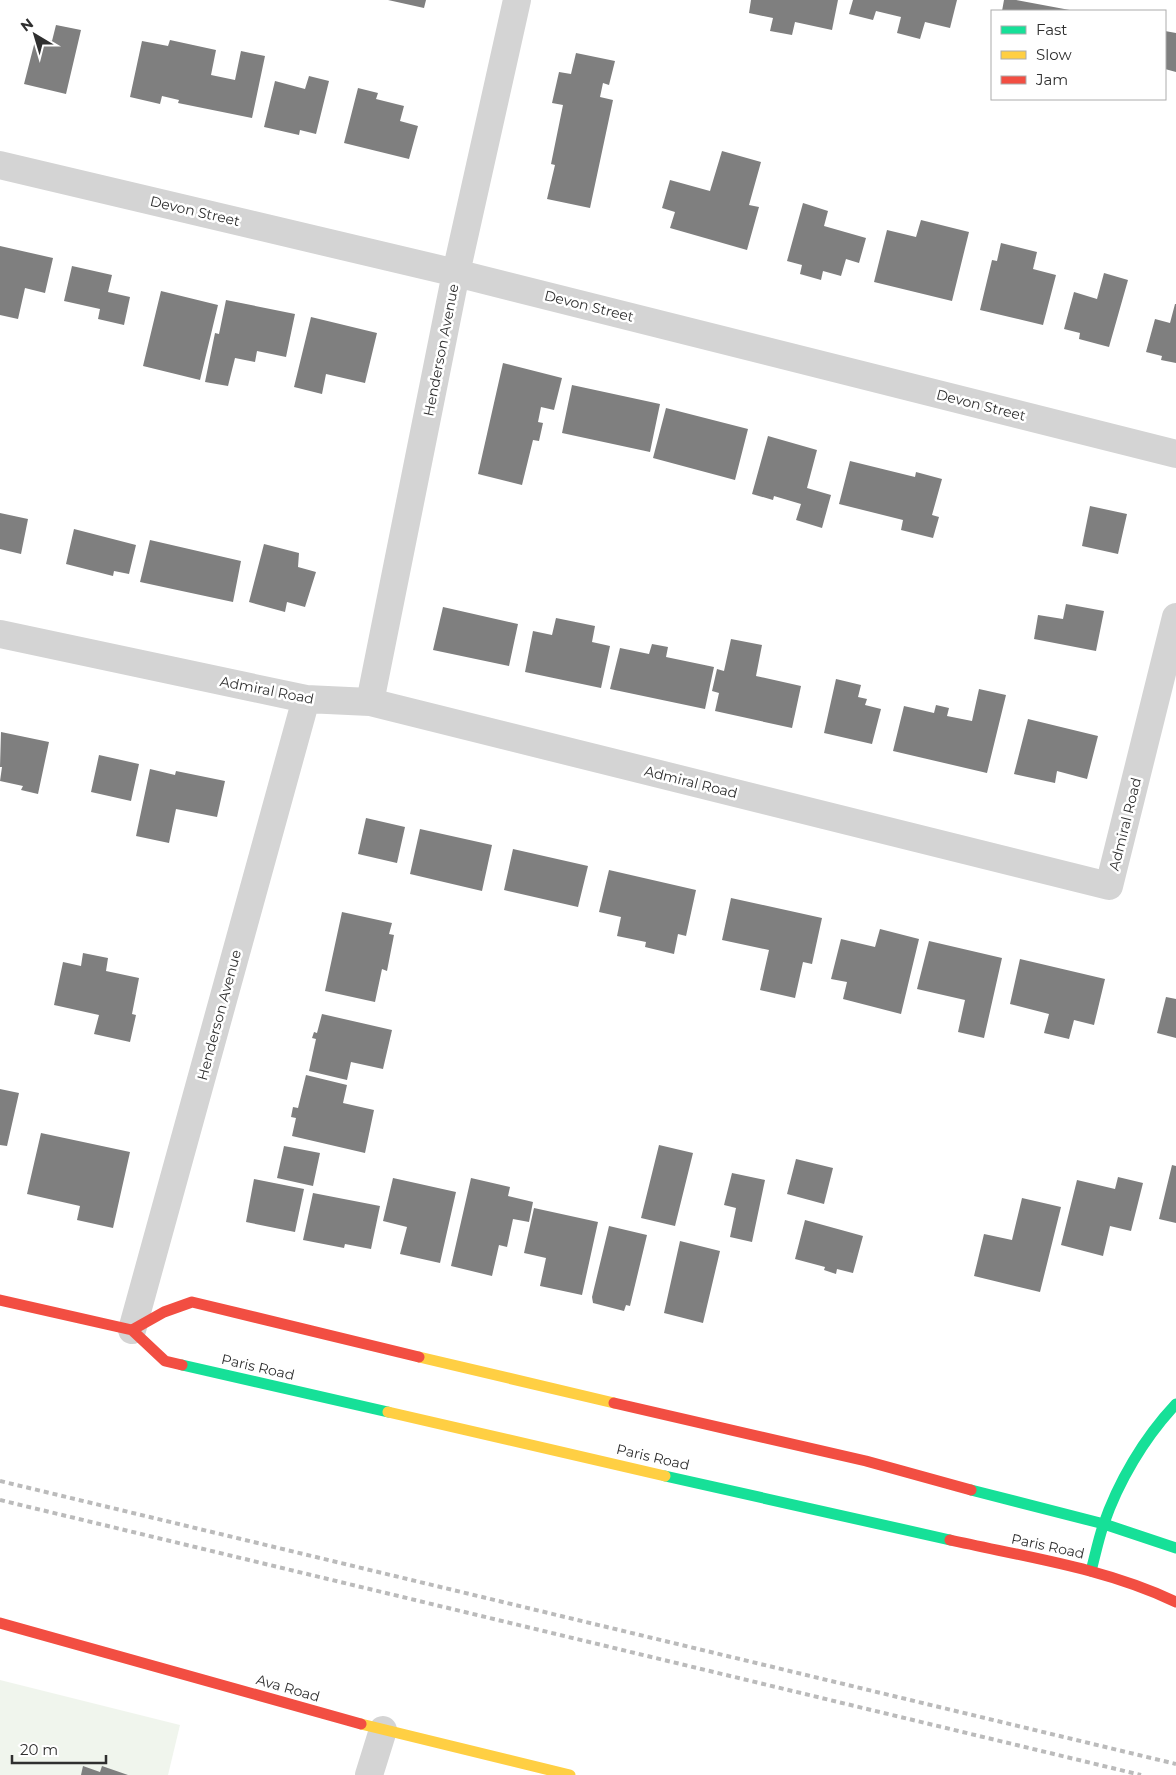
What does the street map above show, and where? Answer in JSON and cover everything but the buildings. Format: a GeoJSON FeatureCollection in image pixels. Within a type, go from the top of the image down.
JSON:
{"type":"FeatureCollection","features":[{"type":"Feature","properties":{"kind":"main road","name":"Paris Road"},"geometry":{"type":"LineString","coordinates":[[0,1300],[132,1330],[166,1361],[828,1513],[1091,1571],[1153,1591],[1176,1602]]}},
{"type":"Feature","properties":{"kind":"main road"},"geometry":{"type":"LineString","coordinates":[[132,1330],[164,1312],[192,1302],[681,1420],[866,1461],[953,1486],[1043,1507],[1104,1524],[1176,1548]]}},
{"type":"Feature","properties":{"kind":"main road"},"geometry":{"type":"LineString","coordinates":[[1091,1571],[1104,1524],[1118,1490],[1145,1442],[1164,1415],[1176,1404]]}},
{"type":"Feature","properties":{"kind":"main road","name":"Ava Road"},"geometry":{"type":"LineString","coordinates":[[0,1623],[383,1730],[570,1775]]}},
{"type":"Feature","properties":{"kind":"street","name":"Henderson Avenue"},"geometry":{"type":"LineString","coordinates":[[370,702],[456,273],[517,0]]}},
{"type":"Feature","properties":{"kind":"street","name":"Devon Street"},"geometry":{"type":"LineString","coordinates":[[0,165],[456,273],[1176,454]]}},
{"type":"Feature","properties":{"kind":"street","name":"Admiral Road"},"geometry":{"type":"LineString","coordinates":[[0,634],[306,699],[370,702],[1109,886],[1176,617]]}},
{"type":"Feature","properties":{"kind":"street","name":"Henderson Avenue"},"geometry":{"type":"LineString","coordinates":[[132,1330],[306,699]]}},
{"type":"Feature","properties":{"kind":"street"},"geometry":{"type":"LineString","coordinates":[[369,1775],[383,1730]]}},
{"type":"Feature","properties":{"kind":"shaded area"},"geometry":{"type":"Polygon","coordinates":[[[0,1680],[180,1725],[168,1775],[0,1775],[0,1680]]]}},
{"type":"Feature","properties":{"kind":"railway"},"geometry":{"type":"LineString","coordinates":[[0,1481],[1176,1764]]}},
{"type":"Feature","properties":{"kind":"railway"},"geometry":{"type":"LineString","coordinates":[[0,1500],[1141,1775]]}},
{"type":"Feature","properties":{"kind":"traffic: fast"},"geometry":{"type":"LineString","coordinates":[[182,1365],[388,1412]]}},
{"type":"Feature","properties":{"kind":"traffic: fast"},"geometry":{"type":"LineString","coordinates":[[1091,1571],[1103,1526],[1124,1477],[1153,1431],[1176,1404]]}},
{"type":"Feature","properties":{"kind":"traffic: fast"},"geometry":{"type":"LineString","coordinates":[[665,1476],[950,1540]]}},
{"type":"Feature","properties":{"kind":"traffic: fast"},"geometry":{"type":"LineString","coordinates":[[971,1490],[1104,1524],[1176,1548]]}},
{"type":"Feature","properties":{"kind":"traffic: slow"},"geometry":{"type":"LineString","coordinates":[[419,1357],[614,1403]]}},
{"type":"Feature","properties":{"kind":"traffic: slow"},"geometry":{"type":"LineString","coordinates":[[388,1412],[665,1476]]}},
{"type":"Feature","properties":{"kind":"traffic: slow"},"geometry":{"type":"LineString","coordinates":[[361,1724],[570,1775]]}},
{"type":"Feature","properties":{"kind":"traffic: jam"},"geometry":{"type":"LineString","coordinates":[[0,1300],[132,1330],[165,1361],[182,1365]]}},
{"type":"Feature","properties":{"kind":"traffic: jam"},"geometry":{"type":"LineString","coordinates":[[132,1330],[164,1312],[192,1302],[419,1357]]}},
{"type":"Feature","properties":{"kind":"traffic: jam"},"geometry":{"type":"LineString","coordinates":[[614,1403],[866,1461],[971,1490]]}},
{"type":"Feature","properties":{"kind":"traffic: jam"},"geometry":{"type":"LineString","coordinates":[[950,1540],[1093,1572],[1149,1590],[1176,1602]]}},
{"type":"Feature","properties":{"kind":"traffic: jam"},"geometry":{"type":"LineString","coordinates":[[0,1623],[361,1724]]}}]}
